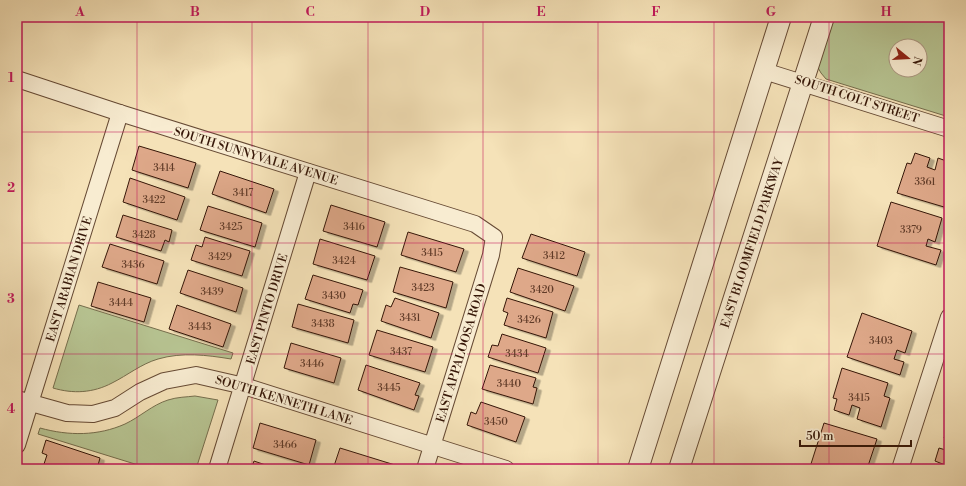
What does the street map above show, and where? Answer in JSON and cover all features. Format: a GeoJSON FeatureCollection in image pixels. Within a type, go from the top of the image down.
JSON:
{"type":"FeatureCollection","features":[{"type":"Feature","properties":{"kind":"street"},"geometry":{"type":"LineString","coordinates":[[638,469],[781,17]]}},
{"type":"Feature","properties":{"kind":"street","name":"EAST BLOOMFIELD PARKWAY"},"geometry":{"type":"LineString","coordinates":[[679,469],[824,17]]}},
{"type":"Feature","properties":{"kind":"street","name":"SOUTH COLT STREET"},"geometry":{"type":"LineString","coordinates":[[764,70],[949,129]]}},
{"type":"Feature","properties":{"kind":"street","name":"SOUTH SUNNYVALE AVENUE"},"geometry":{"type":"LineString","coordinates":[[17,79],[120,113],[475,224],[494,237]]}},
{"type":"Feature","properties":{"kind":"street","name":"EAST ARABIAN DRIVE"},"geometry":{"type":"LineString","coordinates":[[17,445],[24,401],[120,113]]}},
{"type":"Feature","properties":{"kind":"street","name":"EAST PINTO DRIVE"},"geometry":{"type":"LineString","coordinates":[[217,469],[244,386],[308,172]]}},
{"type":"Feature","properties":{"kind":"street","name":"EAST APPALOOSA ROAD"},"geometry":{"type":"LineString","coordinates":[[425,469],[491,255],[494,237]]}},
{"type":"Feature","properties":{"kind":"street"},"geometry":{"type":"LineString","coordinates":[[900,469],[949,317]]}},
{"type":"Feature","properties":{"kind":"street","name":"SOUTH KENNETH LANE"},"geometry":{"type":"LineString","coordinates":[[24,401],[67,413],[93,414],[115,408],[140,392],[164,381],[196,375],[244,386],[506,469]]}},
{"type":"Feature","properties":{"kind":"green space"},"geometry":{"type":"Polygon","coordinates":[[[831,17],[949,17],[949,117],[826,79],[817,66],[831,17]]]}},
{"type":"Feature","properties":{"kind":"green space"},"geometry":{"type":"Polygon","coordinates":[[[79,305],[233,353],[231,359],[213,356],[176,355],[158,359],[146,364],[98,389],[75,392],[53,388],[79,305]]]}},
{"type":"Feature","properties":{"kind":"green space"},"geometry":{"type":"Polygon","coordinates":[[[195,396],[218,400],[196,469],[151,469],[38,434],[40,428],[51,431],[83,434],[104,431],[125,424],[162,402],[175,398],[195,396]]]}},
{"type":"Feature","properties":{"kind":"building"},"geometry":{"type":"Polygon","coordinates":[[[139,146],[196,163],[188,188],[132,170],[139,146]]]}},
{"type":"Feature","properties":{"kind":"building"},"geometry":{"type":"Polygon","coordinates":[[[915,153],[930,158],[927,167],[935,170],[938,158],[949,162],[949,194],[944,207],[897,193],[907,163],[911,164],[915,153]]]}},
{"type":"Feature","properties":{"kind":"building"},"geometry":{"type":"Polygon","coordinates":[[[220,171],[274,189],[266,213],[212,194],[220,171]]]}},
{"type":"Feature","properties":{"kind":"building"},"geometry":{"type":"Polygon","coordinates":[[[130,178],[185,197],[177,220],[123,202],[130,178]]]}},
{"type":"Feature","properties":{"kind":"building"},"geometry":{"type":"Polygon","coordinates":[[[891,202],[942,218],[935,242],[928,239],[926,246],[941,250],[936,265],[877,246],[891,202]]]}},
{"type":"Feature","properties":{"kind":"building"},"geometry":{"type":"Polygon","coordinates":[[[331,205],[385,222],[377,247],[323,231],[331,205]]]}},
{"type":"Feature","properties":{"kind":"building"},"geometry":{"type":"Polygon","coordinates":[[[208,206],[262,223],[255,247],[200,230],[208,206]]]}},
{"type":"Feature","properties":{"kind":"building"},"geometry":{"type":"Polygon","coordinates":[[[123,215],[172,230],[169,242],[165,240],[161,251],[116,237],[123,215]]]}},
{"type":"Feature","properties":{"kind":"building"},"geometry":{"type":"Polygon","coordinates":[[[408,232],[464,249],[456,272],[401,255],[408,232]]]}},
{"type":"Feature","properties":{"kind":"building"},"geometry":{"type":"Polygon","coordinates":[[[531,234],[585,252],[577,276],[522,258],[531,234]]]}},
{"type":"Feature","properties":{"kind":"building"},"geometry":{"type":"Polygon","coordinates":[[[205,237],[250,251],[242,276],[191,260],[196,245],[202,247],[205,237]]]}},
{"type":"Feature","properties":{"kind":"building"},"geometry":{"type":"Polygon","coordinates":[[[320,239],[375,256],[367,280],[313,264],[320,239]]]}},
{"type":"Feature","properties":{"kind":"building"},"geometry":{"type":"Polygon","coordinates":[[[110,244],[164,261],[157,284],[102,267],[110,244]]]}},
{"type":"Feature","properties":{"kind":"building"},"geometry":{"type":"Polygon","coordinates":[[[400,267],[453,282],[446,308],[393,292],[400,267]]]}},
{"type":"Feature","properties":{"kind":"building"},"geometry":{"type":"Polygon","coordinates":[[[518,268],[574,286],[565,311],[510,292],[518,268]]]}},
{"type":"Feature","properties":{"kind":"building"},"geometry":{"type":"Polygon","coordinates":[[[188,270],[243,288],[236,312],[180,293],[188,270]]]}},
{"type":"Feature","properties":{"kind":"building"},"geometry":{"type":"Polygon","coordinates":[[[313,275],[363,290],[358,305],[353,304],[350,313],[305,299],[313,275]]]}},
{"type":"Feature","properties":{"kind":"building"},"geometry":{"type":"Polygon","coordinates":[[[98,282],[151,298],[144,322],[91,306],[98,282]]]}},
{"type":"Feature","properties":{"kind":"building"},"geometry":{"type":"Polygon","coordinates":[[[395,298],[439,313],[431,338],[381,321],[386,305],[391,307],[395,298]]]}},
{"type":"Feature","properties":{"kind":"building"},"geometry":{"type":"Polygon","coordinates":[[[507,298],[553,312],[546,338],[504,325],[508,313],[503,311],[507,298]]]}},
{"type":"Feature","properties":{"kind":"building"},"geometry":{"type":"Polygon","coordinates":[[[298,304],[354,320],[348,343],[292,327],[298,304]]]}},
{"type":"Feature","properties":{"kind":"building"},"geometry":{"type":"Polygon","coordinates":[[[177,305],[231,324],[223,347],[169,329],[177,305]]]}},
{"type":"Feature","properties":{"kind":"building"},"geometry":{"type":"Polygon","coordinates":[[[862,313],[912,331],[905,353],[897,350],[894,359],[904,362],[900,375],[847,357],[862,313]]]}},
{"type":"Feature","properties":{"kind":"building"},"geometry":{"type":"Polygon","coordinates":[[[377,330],[433,347],[425,372],[369,355],[377,330]]]}},
{"type":"Feature","properties":{"kind":"building"},"geometry":{"type":"Polygon","coordinates":[[[502,334],[546,348],[538,373],[488,357],[492,345],[498,346],[502,334]]]}},
{"type":"Feature","properties":{"kind":"building"},"geometry":{"type":"Polygon","coordinates":[[[291,343],[341,358],[334,383],[284,368],[291,343]]]}},
{"type":"Feature","properties":{"kind":"building"},"geometry":{"type":"Polygon","coordinates":[[[366,365],[420,383],[415,395],[419,396],[414,410],[358,390],[366,365]]]}},
{"type":"Feature","properties":{"kind":"building"},"geometry":{"type":"Polygon","coordinates":[[[490,365],[536,378],[533,387],[537,388],[533,404],[482,389],[490,365]]]}},
{"type":"Feature","properties":{"kind":"building"},"geometry":{"type":"Polygon","coordinates":[[[842,368],[888,383],[884,396],[890,398],[881,427],[857,419],[860,408],[852,405],[849,415],[834,410],[837,399],[833,398],[842,368]]]}},
{"type":"Feature","properties":{"kind":"building"},"geometry":{"type":"Polygon","coordinates":[[[481,402],[525,417],[516,442],[467,425],[471,412],[476,414],[481,402]]]}},
{"type":"Feature","properties":{"kind":"building"},"geometry":{"type":"Polygon","coordinates":[[[260,423],[316,440],[309,465],[253,448],[260,423]]]}},
{"type":"Feature","properties":{"kind":"building"},"geometry":{"type":"Polygon","coordinates":[[[824,423],[877,439],[867,469],[815,469],[810,467],[824,423]]]}},
{"type":"Feature","properties":{"kind":"building"},"geometry":{"type":"Polygon","coordinates":[[[949,427],[949,439],[944,438],[949,427]]]}},
{"type":"Feature","properties":{"kind":"building"},"geometry":{"type":"Polygon","coordinates":[[[46,440],[100,458],[97,469],[51,469],[43,467],[47,455],[42,453],[46,440]]]}},
{"type":"Feature","properties":{"kind":"building"},"geometry":{"type":"Polygon","coordinates":[[[340,448],[395,465],[393,469],[333,469],[340,448]]]}},
{"type":"Feature","properties":{"kind":"building"},"geometry":{"type":"Polygon","coordinates":[[[939,448],[949,451],[949,469],[943,469],[945,465],[935,461],[939,448]]]}},
{"type":"Feature","properties":{"kind":"building"},"geometry":{"type":"Polygon","coordinates":[[[254,461],[277,469],[251,469],[254,461]]]}}]}
